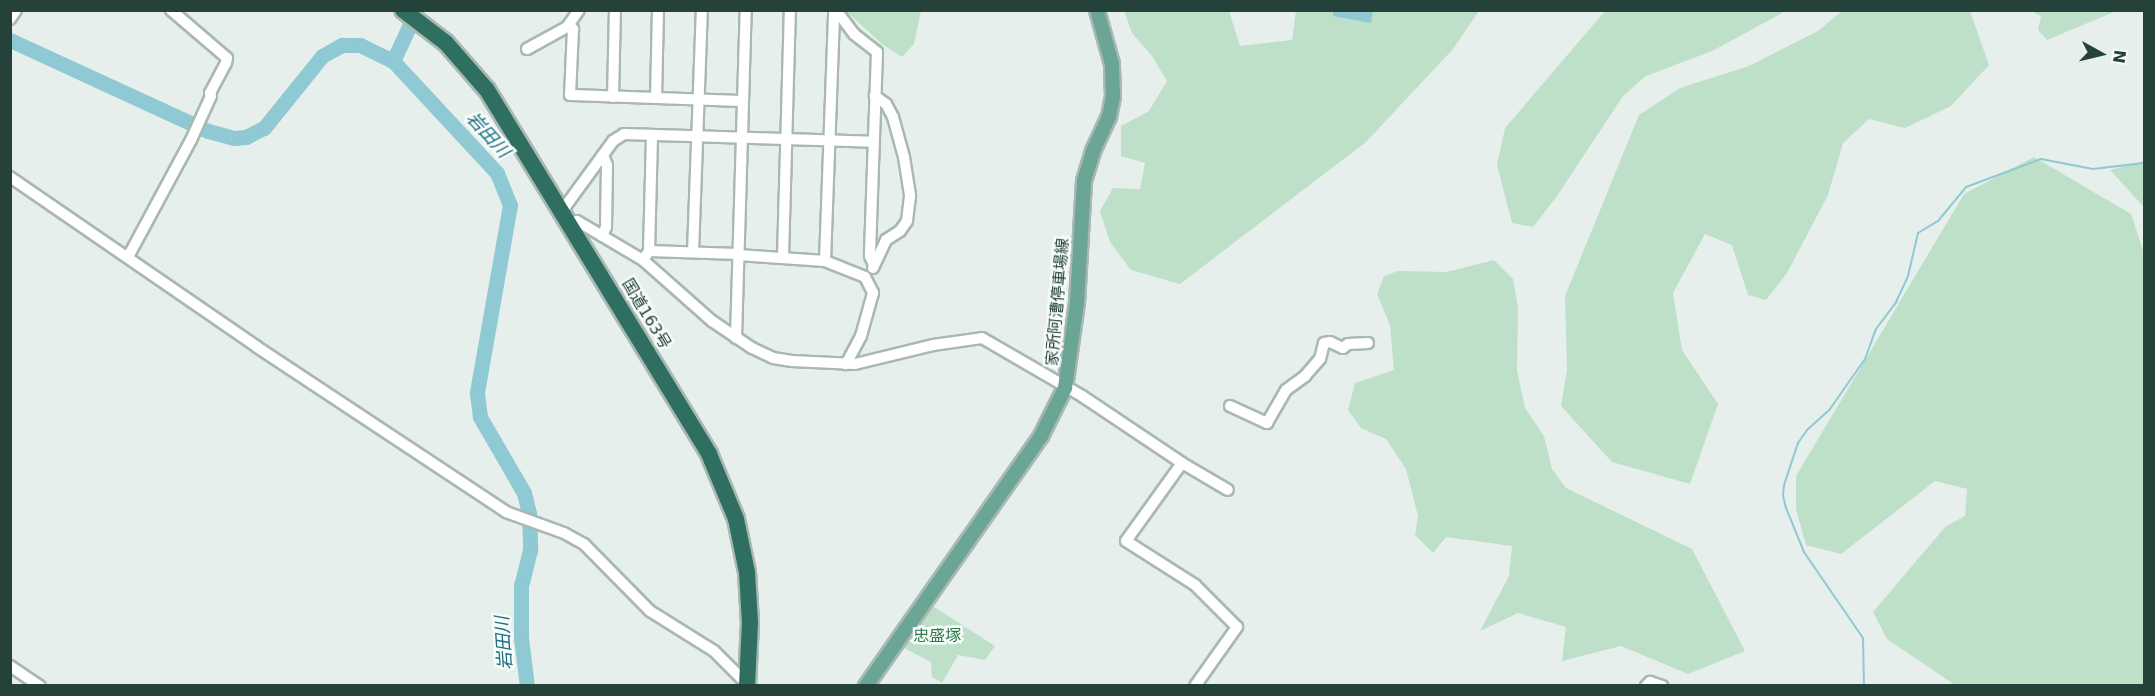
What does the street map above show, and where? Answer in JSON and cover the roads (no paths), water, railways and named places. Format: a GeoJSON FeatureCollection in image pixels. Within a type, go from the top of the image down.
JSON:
{"type":"FeatureCollection","features":[{"type":"Feature","properties":{"kind":"highway","name":"国道163号"},"geometry":{"type":"LineString","coordinates":[[413,15],[467,64],[487,90],[703,442],[727,494],[738,528],[747,572],[750,622],[747,683]]}},
{"type":"Feature","properties":{"kind":"main road","name":"家所阿漕停車場線"},"geometry":{"type":"LineString","coordinates":[[868,685],[1041,436],[1065,388],[1077,303],[1084,181],[1093,151],[1109,117],[1113,96],[1112,64],[1097,10]]}},
{"type":"Feature","properties":{"kind":"street"},"geometry":{"type":"LineString","coordinates":[[10,19],[16,10]]}},
{"type":"Feature","properties":{"kind":"street"},"geometry":{"type":"LineString","coordinates":[[527,49],[548,39],[569,24],[579,10]]}},
{"type":"Feature","properties":{"kind":"street"},"geometry":{"type":"LineString","coordinates":[[613,97],[615,10]]}},
{"type":"Feature","properties":{"kind":"street"},"geometry":{"type":"LineString","coordinates":[[656,98],[658,10]]}},
{"type":"Feature","properties":{"kind":"street"},"geometry":{"type":"LineString","coordinates":[[693,252],[702,10]]}},
{"type":"Feature","properties":{"kind":"street"},"geometry":{"type":"LineString","coordinates":[[736,338],[746,10]]}},
{"type":"Feature","properties":{"kind":"street"},"geometry":{"type":"LineString","coordinates":[[783,257],[790,10]]}},
{"type":"Feature","properties":{"kind":"street"},"geometry":{"type":"LineString","coordinates":[[835,10],[854,34],[876,52],[870,256],[874,265]]}},
{"type":"Feature","properties":{"kind":"street"},"geometry":{"type":"LineString","coordinates":[[825,261],[835,10]]}},
{"type":"Feature","properties":{"kind":"street"},"geometry":{"type":"LineString","coordinates":[[128,257],[203,114],[227,57],[172,11]]}},
{"type":"Feature","properties":{"kind":"street"},"geometry":{"type":"LineString","coordinates":[[569,24],[573,29],[570,95],[743,101]]}},
{"type":"Feature","properties":{"kind":"street"},"geometry":{"type":"LineString","coordinates":[[865,277],[870,273],[886,240],[900,231],[907,221],[910,195],[904,157],[893,117],[886,104],[875,96]]}},
{"type":"Feature","properties":{"kind":"street"},"geometry":{"type":"LineString","coordinates":[[646,255],[652,135]]}},
{"type":"Feature","properties":{"kind":"street"},"geometry":{"type":"LineString","coordinates":[[873,142],[697,136],[618,136],[603,155],[566,217],[646,255],[712,321],[736,338],[773,358],[792,362],[846,364],[982,338],[1082,396],[1182,463],[1228,490]]}},
{"type":"Feature","properties":{"kind":"street"},"geometry":{"type":"LineString","coordinates":[[602,236],[606,227],[607,165],[603,155]]}},
{"type":"Feature","properties":{"kind":"street"},"geometry":{"type":"LineString","coordinates":[[10,177],[267,353],[516,516],[584,544],[650,611],[714,651],[747,683]]}},
{"type":"Feature","properties":{"kind":"street"},"geometry":{"type":"LineString","coordinates":[[646,255],[693,252],[825,261],[865,277],[873,292],[861,336],[846,364]]}},
{"type":"Feature","properties":{"kind":"street"},"geometry":{"type":"LineString","coordinates":[[1230,406],[1267,423],[1286,390],[1305,376],[1320,359],[1324,344],[1330,342],[1343,348],[1348,345],[1368,343]]}},
{"type":"Feature","properties":{"kind":"street"},"geometry":{"type":"LineString","coordinates":[[1182,463],[1126,541],[1194,585],[1237,627],[1195,686]]}},
{"type":"Feature","properties":{"kind":"street"},"geometry":{"type":"LineString","coordinates":[[10,666],[40,686]]}},
{"type":"Feature","properties":{"kind":"street"},"geometry":{"type":"LineString","coordinates":[[1646,686],[1650,682],[1662,686]]}},
{"type":"Feature","properties":{"kind":"water"},"geometry":{"type":"Polygon","coordinates":[[[1333,11],[1373,11],[1371,23],[1333,16],[1333,11]]]}},
{"type":"Feature","properties":{"kind":"waterway"},"geometry":{"type":"LineString","coordinates":[[393,61],[410,25],[412,10]]}},
{"type":"Feature","properties":{"kind":"waterway","name":"岩田川"},"geometry":{"type":"LineString","coordinates":[[10,40],[208,131],[234,138],[246,137],[264,128],[322,56],[342,45],[360,45],[393,61],[497,173],[510,205],[477,393],[480,417],[524,493],[529,513],[530,550],[521,585],[521,638],[527,686]]}},
{"type":"Feature","properties":{"kind":"waterway"},"geometry":{"type":"LineString","coordinates":[[1864,686],[1863,638],[1804,552],[1786,508],[1783,496],[1784,485],[1798,443],[1807,430],[1830,409],[1865,359],[1876,329],[1896,302],[1908,276],[1918,233],[1938,221],[1966,187],[2041,159],[2093,169],[2144,163]]}},
{"type":"Feature","properties":{"kind":"park label","name":"忠盛塚"},"geometry":{"type":"Point","coordinates":[937,636]}}]}
